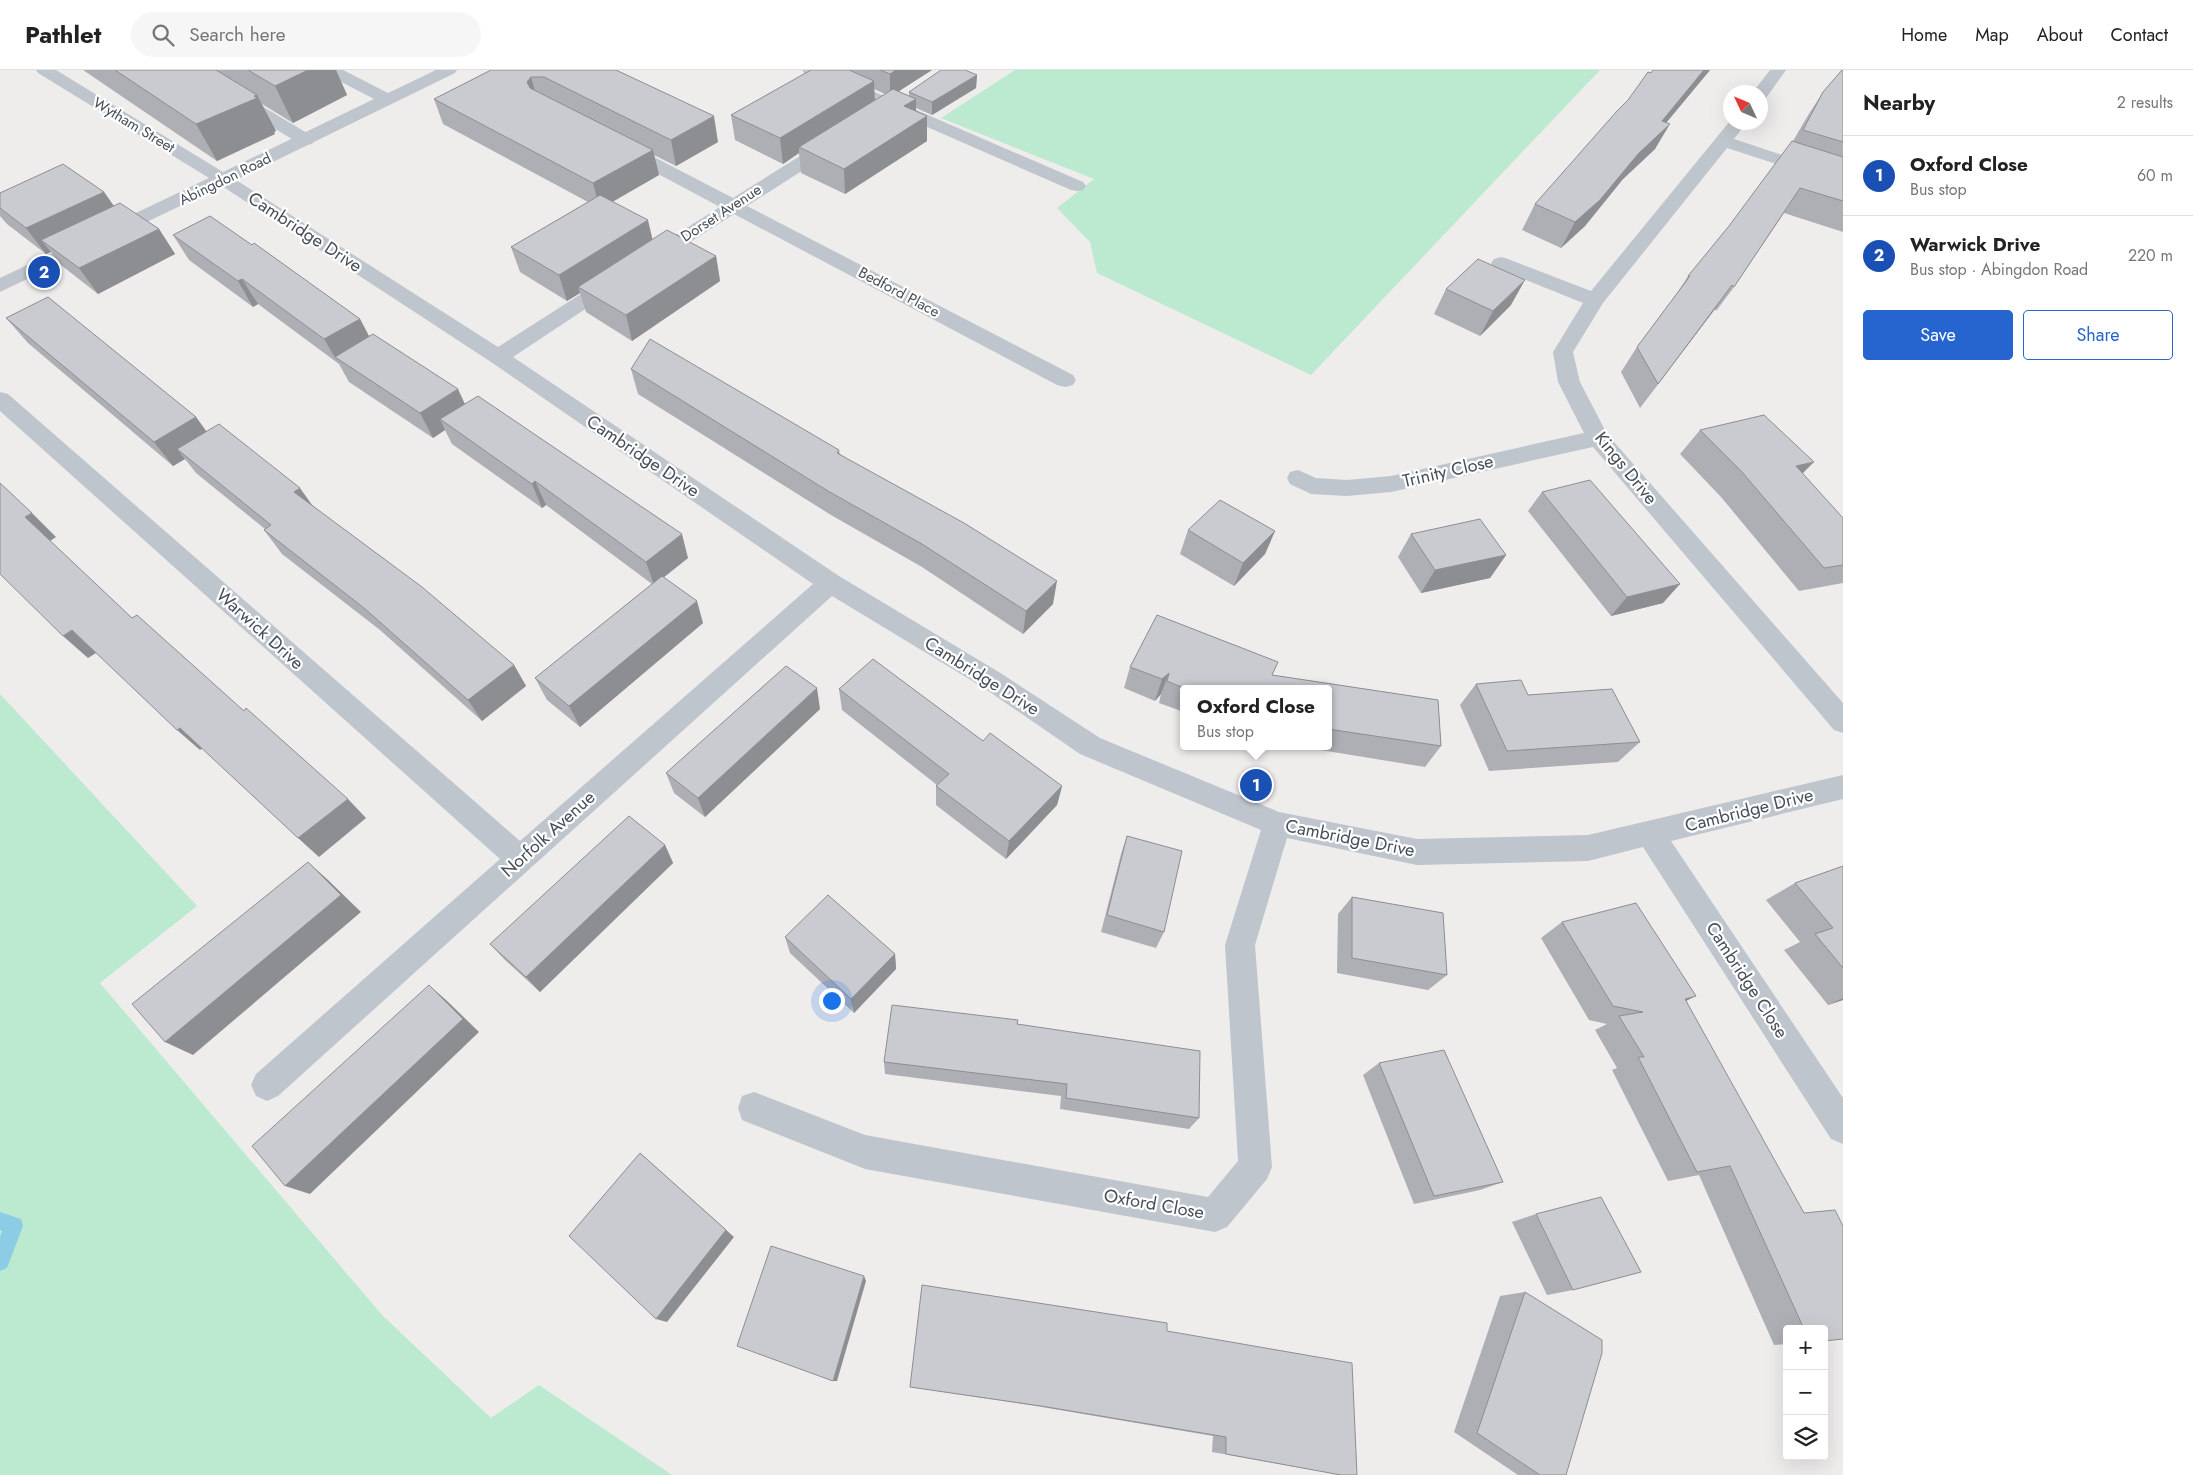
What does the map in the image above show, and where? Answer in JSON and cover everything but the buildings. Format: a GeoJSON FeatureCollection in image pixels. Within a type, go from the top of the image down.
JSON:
{"type":"FeatureCollection","features":[{"type":"Feature","properties":{"kind":"street","name":"Wytham Street"},"geometry":{"type":"LineString","coordinates":[[44,70],[224,180]]}},
{"type":"Feature","properties":{"kind":"street"},"geometry":{"type":"LineString","coordinates":[[190,70],[306,140]]}},
{"type":"Feature","properties":{"kind":"street"},"geometry":{"type":"LineString","coordinates":[[330,70],[388,100]]}},
{"type":"Feature","properties":{"kind":"street","name":"Abingdon Road"},"geometry":{"type":"LineString","coordinates":[[0,286],[224,180],[449,70]]}},
{"type":"Feature","properties":{"kind":"street"},"geometry":{"type":"LineString","coordinates":[[810,70],[1077,186]]}},
{"type":"Feature","properties":{"kind":"street"},"geometry":{"type":"LineString","coordinates":[[1767,85],[1778,70]]}},
{"type":"Feature","properties":{"kind":"street"},"geometry":{"type":"LineString","coordinates":[[875,116],[908,96]]}},
{"type":"Feature","properties":{"kind":"street","name":"Kings Drive"},"geometry":{"type":"LineString","coordinates":[[1733,130],[1595,300],[1563,352],[1569,382],[1598,438],[1843,722]]}},
{"type":"Feature","properties":{"kind":"street","name":"Dorset Avenue"},"geometry":{"type":"LineString","coordinates":[[498,357],[850,132]]}},
{"type":"Feature","properties":{"kind":"street","name":"Bedford Place"},"geometry":{"type":"LineString","coordinates":[[604,139],[734,205],[1065,380]]}},
{"type":"Feature","properties":{"kind":"street"},"geometry":{"type":"LineString","coordinates":[[1725,142],[1843,181]]}},
{"type":"Feature","properties":{"kind":"street","name":"Cambridge Drive"},"geometry":{"type":"LineString","coordinates":[[224,180],[498,357],[830,583],[993,681],[1090,746],[1277,824],[1417,852],[1588,848],[1843,787]]}},
{"type":"Feature","properties":{"kind":"street"},"geometry":{"type":"LineString","coordinates":[[1501,263],[1595,300]]}},
{"type":"Feature","properties":{"kind":"street","name":"Warwick Drive"},"geometry":{"type":"LineString","coordinates":[[0,399],[520,859]]}},
{"type":"Feature","properties":{"kind":"street","name":"Trinity Close"},"geometry":{"type":"LineString","coordinates":[[1298,478],[1311,486],[1347,488],[1391,484],[1598,438]]}},
{"type":"Feature","properties":{"kind":"street","name":"Norfolk Avenue"},"geometry":{"type":"LineString","coordinates":[[268,1085],[830,583]]}},
{"type":"Feature","properties":{"kind":"street","name":"Oxford Close"},"geometry":{"type":"LineString","coordinates":[[754,1108],[865,1152],[1215,1215],[1256,1167],[1240,945],[1277,824]]}},
{"type":"Feature","properties":{"kind":"street","name":"Cambridge Close"},"geometry":{"type":"LineString","coordinates":[[1650,833],[1843,1127]]}},
{"type":"Feature","properties":{"kind":"green space"},"geometry":{"type":"Polygon","coordinates":[[[1015,70],[1600,70],[1311,375],[1097,273],[1090,242],[1057,208],[1094,179],[941,118],[1015,70]]]}},
{"type":"Feature","properties":{"kind":"green space"},"geometry":{"type":"Polygon","coordinates":[[[0,694],[197,906],[100,983],[382,1315],[491,1418],[539,1385],[672,1475],[0,1475],[0,694]]]}},
{"type":"Feature","properties":{"kind":"waterway"},"geometry":{"type":"LineString","coordinates":[[0,1221],[14,1226],[0,1261]]}},
{"type":"Feature","properties":{"kind":"place","name":"Warwick Drive"},"geometry":{"type":"Point","coordinates":[44,272]}},
{"type":"Feature","properties":{"kind":"place","name":"Oxford Close"},"geometry":{"type":"Point","coordinates":[1256,785]}}]}
